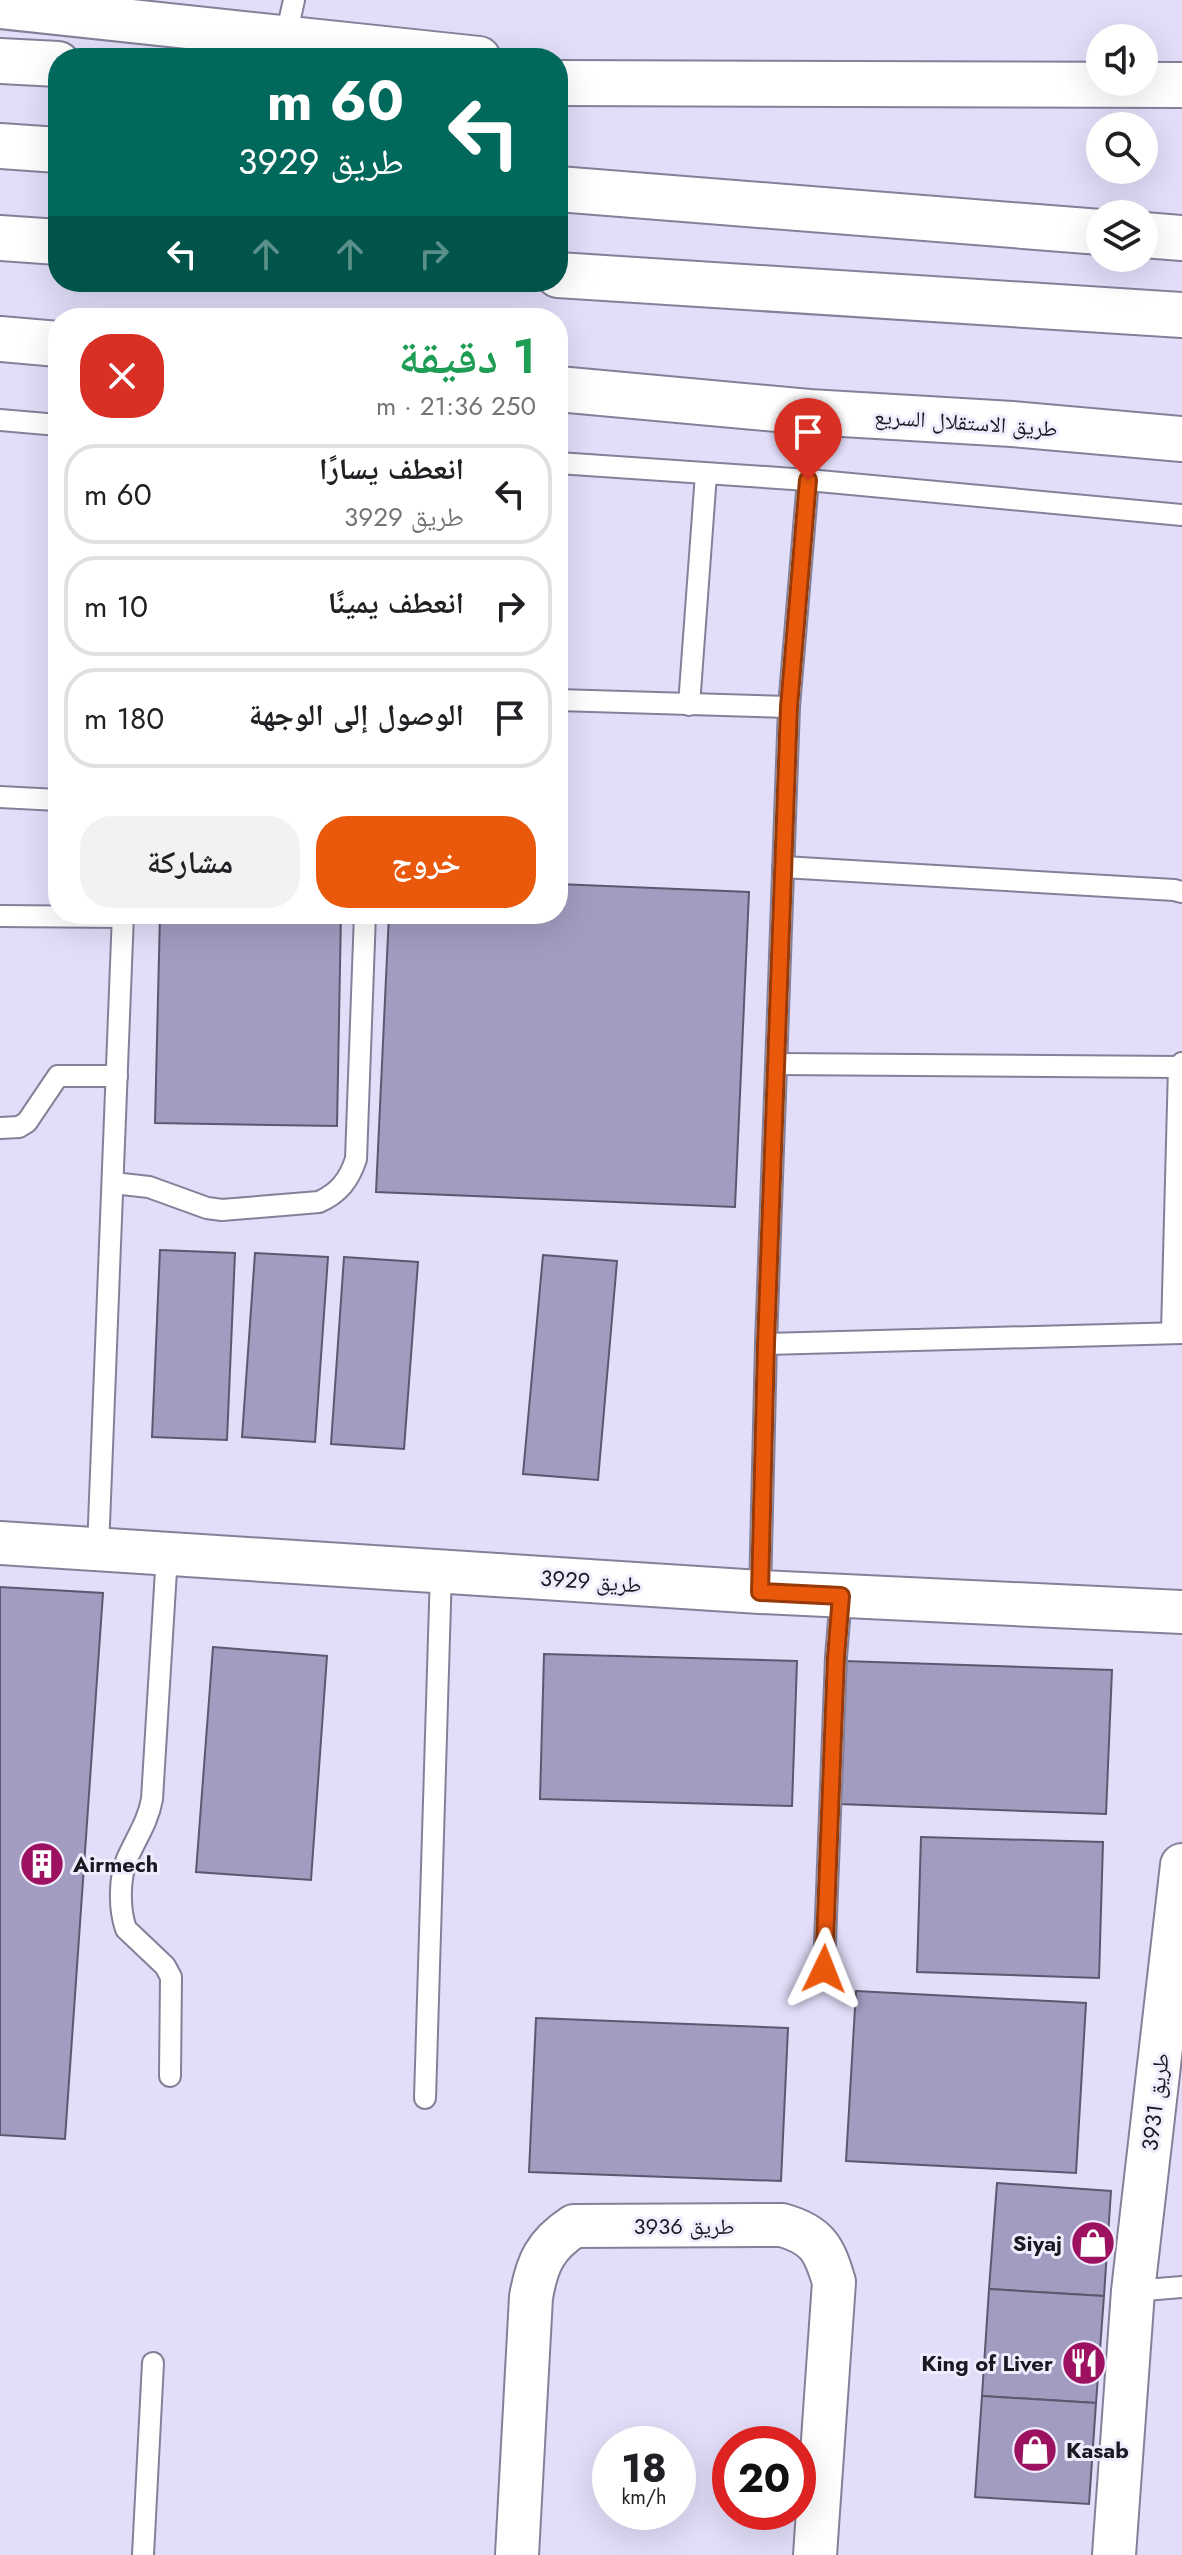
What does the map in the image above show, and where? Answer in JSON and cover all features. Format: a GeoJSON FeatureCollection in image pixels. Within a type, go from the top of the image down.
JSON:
{"type":"FeatureCollection","features":[{"type":"Feature","properties":{"kind":"main road"},"geometry":{"type":"LineString","coordinates":[[0,61],[48,63]]}},
{"type":"Feature","properties":{"kind":"main road"},"geometry":{"type":"LineString","coordinates":[[570,79],[1182,85]]}},
{"type":"Feature","properties":{"kind":"main road"},"geometry":{"type":"LineString","coordinates":[[0,146],[48,149]]}},
{"type":"Feature","properties":{"kind":"main road"},"geometry":{"type":"LineString","coordinates":[[568,190],[1086,231]]}},
{"type":"Feature","properties":{"kind":"main road"},"geometry":{"type":"LineString","coordinates":[[1158,236],[1182,238]]}},
{"type":"Feature","properties":{"kind":"main road"},"geometry":{"type":"LineString","coordinates":[[0,238],[48,241]]}},
{"type":"Feature","properties":{"kind":"main road"},"geometry":{"type":"LineString","coordinates":[[568,276],[1182,315]]}},
{"type":"Feature","properties":{"kind":"main road"},"geometry":{"type":"LineString","coordinates":[[0,339],[48,343]]}},
{"type":"Feature","properties":{"kind":"main road","name":"طريق الاستقلال السريع"},"geometry":{"type":"LineString","coordinates":[[568,390],[809,412],[1012,424],[1182,439]]}},
{"type":"Feature","properties":{"kind":"street"},"geometry":{"type":"LineString","coordinates":[[0,7],[290,18],[432,48]]}},
{"type":"Feature","properties":{"kind":"street","name":"طريق 3929"},"geometry":{"type":"LineString","coordinates":[[0,1543],[760,1592],[1182,1612]]}},
{"type":"Feature","properties":{"kind":"street","name":"طريق 3931"},"geometry":{"type":"LineString","coordinates":[[1114,2555],[1133,2291],[1182,1865]]}},
{"type":"Feature","properties":{"kind":"street","name":"طريق 3936"},"geometry":{"type":"LineString","coordinates":[[517,2555],[531,2297],[544,2253],[557,2237],[574,2226],[782,2225],[801,2231],[818,2243],[828,2259],[834,2282],[815,2555]]}},
{"type":"Feature","properties":{"kind":"lane"},"geometry":{"type":"LineString","coordinates":[[0,420],[48,424]]}},
{"type":"Feature","properties":{"kind":"lane"},"geometry":{"type":"LineString","coordinates":[[568,464],[808,480],[1182,515]]}},
{"type":"Feature","properties":{"kind":"lane"},"geometry":{"type":"LineString","coordinates":[[689,705],[706,474]]}},
{"type":"Feature","properties":{"kind":"lane"},"geometry":{"type":"LineString","coordinates":[[760,1592],[789,707],[808,480]]}},
{"type":"Feature","properties":{"kind":"lane"},"geometry":{"type":"LineString","coordinates":[[568,700],[789,707]]}},
{"type":"Feature","properties":{"kind":"lane"},"geometry":{"type":"LineString","coordinates":[[0,797],[48,799]]}},
{"type":"Feature","properties":{"kind":"lane"},"geometry":{"type":"LineString","coordinates":[[783,867],[1182,892]]}},
{"type":"Feature","properties":{"kind":"lane"},"geometry":{"type":"LineString","coordinates":[[0,916],[48,916]]}},
{"type":"Feature","properties":{"kind":"lane"},"geometry":{"type":"LineString","coordinates":[[98,1549],[122,924]]}},
{"type":"Feature","properties":{"kind":"lane"},"geometry":{"type":"LineString","coordinates":[[113,1183],[149,1187],[207,1208],[222,1210],[319,1202],[343,1186],[356,1159],[365,924]]}},
{"type":"Feature","properties":{"kind":"lane"},"geometry":{"type":"LineString","coordinates":[[766,1344],[1177,1332],[1180,1065],[777,1064]]}},
{"type":"Feature","properties":{"kind":"lane"},"geometry":{"type":"LineString","coordinates":[[0,1128],[19,1127],[27,1122],[58,1076],[117,1076]]}},
{"type":"Feature","properties":{"kind":"lane"},"geometry":{"type":"LineString","coordinates":[[167,1554],[152,1799],[145,1827],[127,1859],[121,1890],[126,1929],[165,1966],[171,1977],[170,2076]]}},
{"type":"Feature","properties":{"kind":"lane"},"geometry":{"type":"LineString","coordinates":[[425,2098],[441,1571]]}},
{"type":"Feature","properties":{"kind":"lane"},"geometry":{"type":"LineString","coordinates":[[824,1969],[841,1596]]}},
{"type":"Feature","properties":{"kind":"lane"},"geometry":{"type":"LineString","coordinates":[[1133,2291],[1182,2287]]}},
{"type":"Feature","properties":{"kind":"lane"},"geometry":{"type":"LineString","coordinates":[[143,2555],[153,2363]]}},
{"type":"Feature","properties":{"kind":"building"},"geometry":{"type":"Polygon","coordinates":[[[568,884],[749,892],[735,1207],[376,1192],[389,924],[568,924],[568,884]]]}},
{"type":"Feature","properties":{"kind":"building"},"geometry":{"type":"Polygon","coordinates":[[[160,924],[341,924],[337,1126],[155,1123],[160,924]]]}},
{"type":"Feature","properties":{"kind":"building"},"geometry":{"type":"Polygon","coordinates":[[[160,1250],[235,1253],[227,1440],[152,1437],[160,1250]]]}},
{"type":"Feature","properties":{"kind":"building"},"geometry":{"type":"Polygon","coordinates":[[[255,1253],[328,1257],[315,1442],[242,1437],[255,1253]]]}},
{"type":"Feature","properties":{"kind":"building"},"geometry":{"type":"Polygon","coordinates":[[[543,1255],[617,1261],[598,1480],[523,1474],[543,1255]]]}},
{"type":"Feature","properties":{"kind":"building"},"geometry":{"type":"Polygon","coordinates":[[[344,1257],[418,1262],[404,1449],[331,1444],[344,1257]]]}},
{"type":"Feature","properties":{"kind":"building","name":"Airmech"},"geometry":{"type":"Polygon","coordinates":[[[0,1587],[103,1593],[65,2139],[0,2135],[0,1587]]]}},
{"type":"Feature","properties":{"kind":"building"},"geometry":{"type":"Polygon","coordinates":[[[213,1647],[327,1656],[311,1880],[196,1872],[213,1647]]]}},
{"type":"Feature","properties":{"kind":"building"},"geometry":{"type":"Polygon","coordinates":[[[544,1654],[797,1661],[792,1806],[540,1799],[544,1654]]]}},
{"type":"Feature","properties":{"kind":"building"},"geometry":{"type":"Polygon","coordinates":[[[844,1661],[1112,1670],[1106,1814],[839,1804],[844,1661]]]}},
{"type":"Feature","properties":{"kind":"building"},"geometry":{"type":"Polygon","coordinates":[[[921,1837],[1103,1842],[1099,1978],[917,1972],[921,1837]]]}},
{"type":"Feature","properties":{"kind":"building"},"geometry":{"type":"Polygon","coordinates":[[[856,1991],[1086,2003],[1076,2173],[846,2161],[856,1991]]]}},
{"type":"Feature","properties":{"kind":"building"},"geometry":{"type":"Polygon","coordinates":[[[536,2018],[788,2028],[781,2181],[529,2172],[536,2018]]]}},
{"type":"Feature","properties":{"kind":"building"},"geometry":{"type":"Polygon","coordinates":[[[997,2183],[1111,2191],[1104,2296],[989,2289],[997,2183]]]}},
{"type":"Feature","properties":{"kind":"building"},"geometry":{"type":"Polygon","coordinates":[[[989,2289],[1104,2296],[1096,2403],[982,2396],[989,2289]]]}},
{"type":"Feature","properties":{"kind":"building","name":"Kasab"},"geometry":{"type":"Polygon","coordinates":[[[982,2396],[1096,2403],[1089,2504],[975,2497],[982,2396]]]}},
{"type":"Feature","properties":{"kind":"place","name":"Airmech"},"geometry":{"type":"Point","coordinates":[42,1864]}},
{"type":"Feature","properties":{"kind":"place","name":"Siyaj"},"geometry":{"type":"Point","coordinates":[1093,2243]}},
{"type":"Feature","properties":{"kind":"place","name":"King of Liver"},"geometry":{"type":"Point","coordinates":[1084,2363]}},
{"type":"Feature","properties":{"kind":"place","name":"Kasab"},"geometry":{"type":"Point","coordinates":[1035,2450]}},
{"type":"Feature","properties":{"kind":"route"},"geometry":{"type":"LineString","coordinates":[[808,480],[789,707],[760,1592],[841,1596],[824,1969]]}}]}
